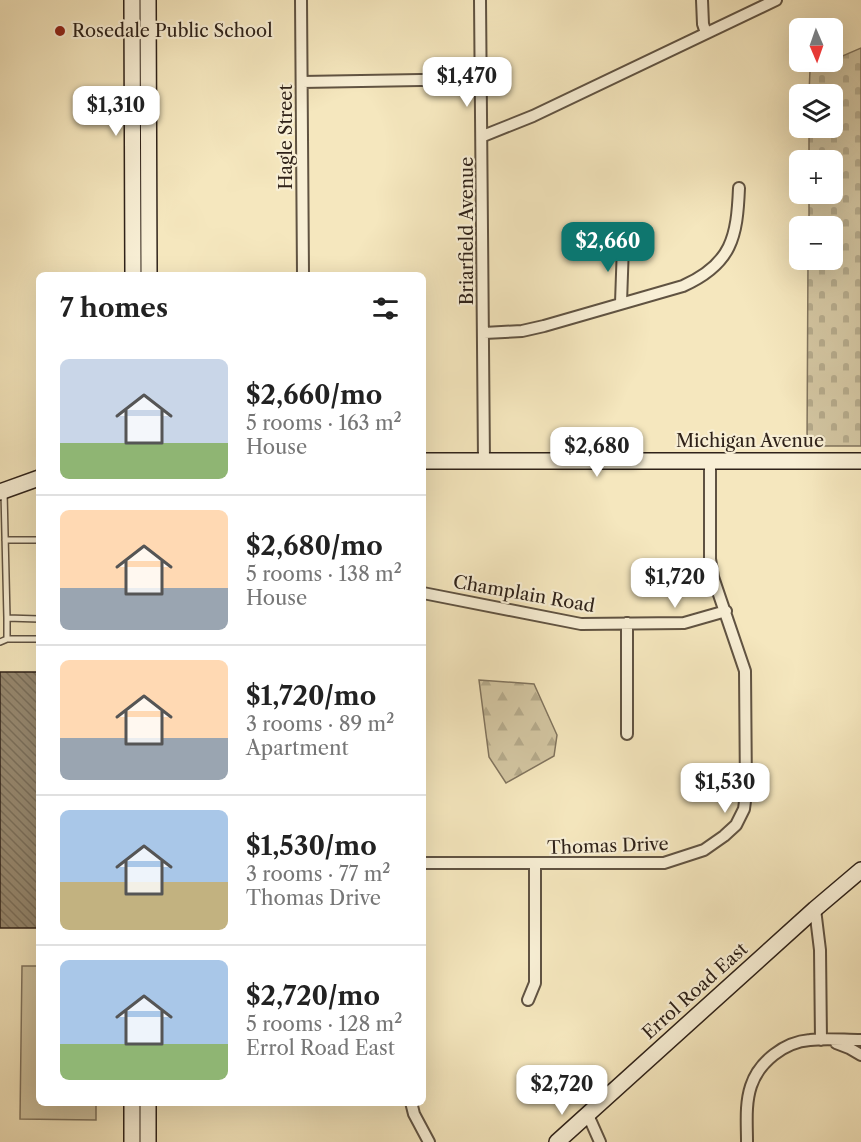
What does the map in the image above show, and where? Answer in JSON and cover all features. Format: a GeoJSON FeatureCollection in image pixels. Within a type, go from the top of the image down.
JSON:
{"type":"FeatureCollection","features":[{"type":"Feature","properties":{"kind":"main road"},"geometry":{"type":"LineString","coordinates":[[132,0],[133,272]]}},
{"type":"Feature","properties":{"kind":"main road"},"geometry":{"type":"LineString","coordinates":[[148,0],[149,272]]}},
{"type":"Feature","properties":{"kind":"main road","name":"Michigan Avenue"},"geometry":{"type":"LineString","coordinates":[[426,461],[861,460]]}},
{"type":"Feature","properties":{"kind":"main road"},"geometry":{"type":"LineString","coordinates":[[2,491],[36,478]]}},
{"type":"Feature","properties":{"kind":"main road","name":"Errol Road East"},"geometry":{"type":"LineString","coordinates":[[556,1142],[861,870]]}},
{"type":"Feature","properties":{"kind":"main road"},"geometry":{"type":"LineString","coordinates":[[132,1106],[132,1142]]}},
{"type":"Feature","properties":{"kind":"main road"},"geometry":{"type":"LineString","coordinates":[[148,1106],[148,1142]]}},
{"type":"Feature","properties":{"kind":"street","name":"Hagle Street"},"geometry":{"type":"LineString","coordinates":[[301,0],[303,272]]}},
{"type":"Feature","properties":{"kind":"street","name":"Briarfield Avenue"},"geometry":{"type":"LineString","coordinates":[[480,0],[483,136],[484,461]]}},
{"type":"Feature","properties":{"kind":"street"},"geometry":{"type":"LineString","coordinates":[[702,0],[703,24],[706,33]]}},
{"type":"Feature","properties":{"kind":"street"},"geometry":{"type":"LineString","coordinates":[[483,136],[533,116],[776,0]]}},
{"type":"Feature","properties":{"kind":"street"},"geometry":{"type":"LineString","coordinates":[[302,82],[480,79]]}},
{"type":"Feature","properties":{"kind":"street"},"geometry":{"type":"LineString","coordinates":[[484,333],[531,329],[683,285],[704,275],[720,260],[735,235],[739,188]]}},
{"type":"Feature","properties":{"kind":"street"},"geometry":{"type":"LineString","coordinates":[[621,303],[623,245]]}},
{"type":"Feature","properties":{"kind":"street","name":"Thomas Drive"},"geometry":{"type":"LineString","coordinates":[[426,863],[535,865],[664,863],[704,850],[736,825],[744,809],[746,793],[745,671],[713,577],[710,559],[710,461]]}},
{"type":"Feature","properties":{"kind":"street","name":"Champlain Road"},"geometry":{"type":"LineString","coordinates":[[426,594],[572,623],[684,623],[726,611]]}},
{"type":"Feature","properties":{"kind":"street"},"geometry":{"type":"LineString","coordinates":[[627,623],[627,734]]}},
{"type":"Feature","properties":{"kind":"street"},"geometry":{"type":"LineString","coordinates":[[528,1000],[535,983],[535,865]]}},
{"type":"Feature","properties":{"kind":"street"},"geometry":{"type":"LineString","coordinates":[[815,909],[820,950],[821,1040]]}},
{"type":"Feature","properties":{"kind":"street"},"geometry":{"type":"LineString","coordinates":[[747,1142],[748,1097],[751,1086],[761,1068],[784,1047],[809,1040],[861,1040]]}},
{"type":"Feature","properties":{"kind":"street"},"geometry":{"type":"LineString","coordinates":[[821,1040],[841,1044],[861,1055]]}},
{"type":"Feature","properties":{"kind":"street"},"geometry":{"type":"LineString","coordinates":[[412,1106],[429,1142]]}},
{"type":"Feature","properties":{"kind":"street"},"geometry":{"type":"LineString","coordinates":[[588,1114],[600,1142]]}},
{"type":"Feature","properties":{"kind":"lane"},"geometry":{"type":"LineString","coordinates":[[2,491],[7,639]]}},
{"type":"Feature","properties":{"kind":"lane"},"geometry":{"type":"LineString","coordinates":[[5,540],[36,540]]}},
{"type":"Feature","properties":{"kind":"lane"},"geometry":{"type":"LineString","coordinates":[[7,618],[36,619]]}},
{"type":"Feature","properties":{"kind":"lane"},"geometry":{"type":"LineString","coordinates":[[0,642],[7,639],[36,639]]}},
{"type":"Feature","properties":{"kind":"green space"},"geometry":{"type":"Polygon","coordinates":[[[861,48],[861,446],[807,446],[808,270],[843,270],[843,216],[809,216],[809,204],[843,204],[843,150],[809,150],[809,138],[843,138],[843,84],[809,84],[810,72],[843,72],[843,56],[861,48]]]}},
{"type":"Feature","properties":{"kind":"green space"},"geometry":{"type":"Polygon","coordinates":[[[479,680],[534,684],[557,735],[554,756],[506,783],[489,757],[479,680]]]}},
{"type":"Feature","properties":{"kind":"green space"},"geometry":{"type":"Polygon","coordinates":[[[22,966],[36,966],[36,1106],[96,1106],[96,1120],[20,1119],[22,966]]]}},
{"type":"Feature","properties":{"kind":"building"},"geometry":{"type":"Polygon","coordinates":[[[0,672],[36,672],[36,928],[0,928],[0,672]]]}},
{"type":"Feature","properties":{"kind":"place","name":"Rosedale Public School"},"geometry":{"type":"Point","coordinates":[60,31]}}]}
